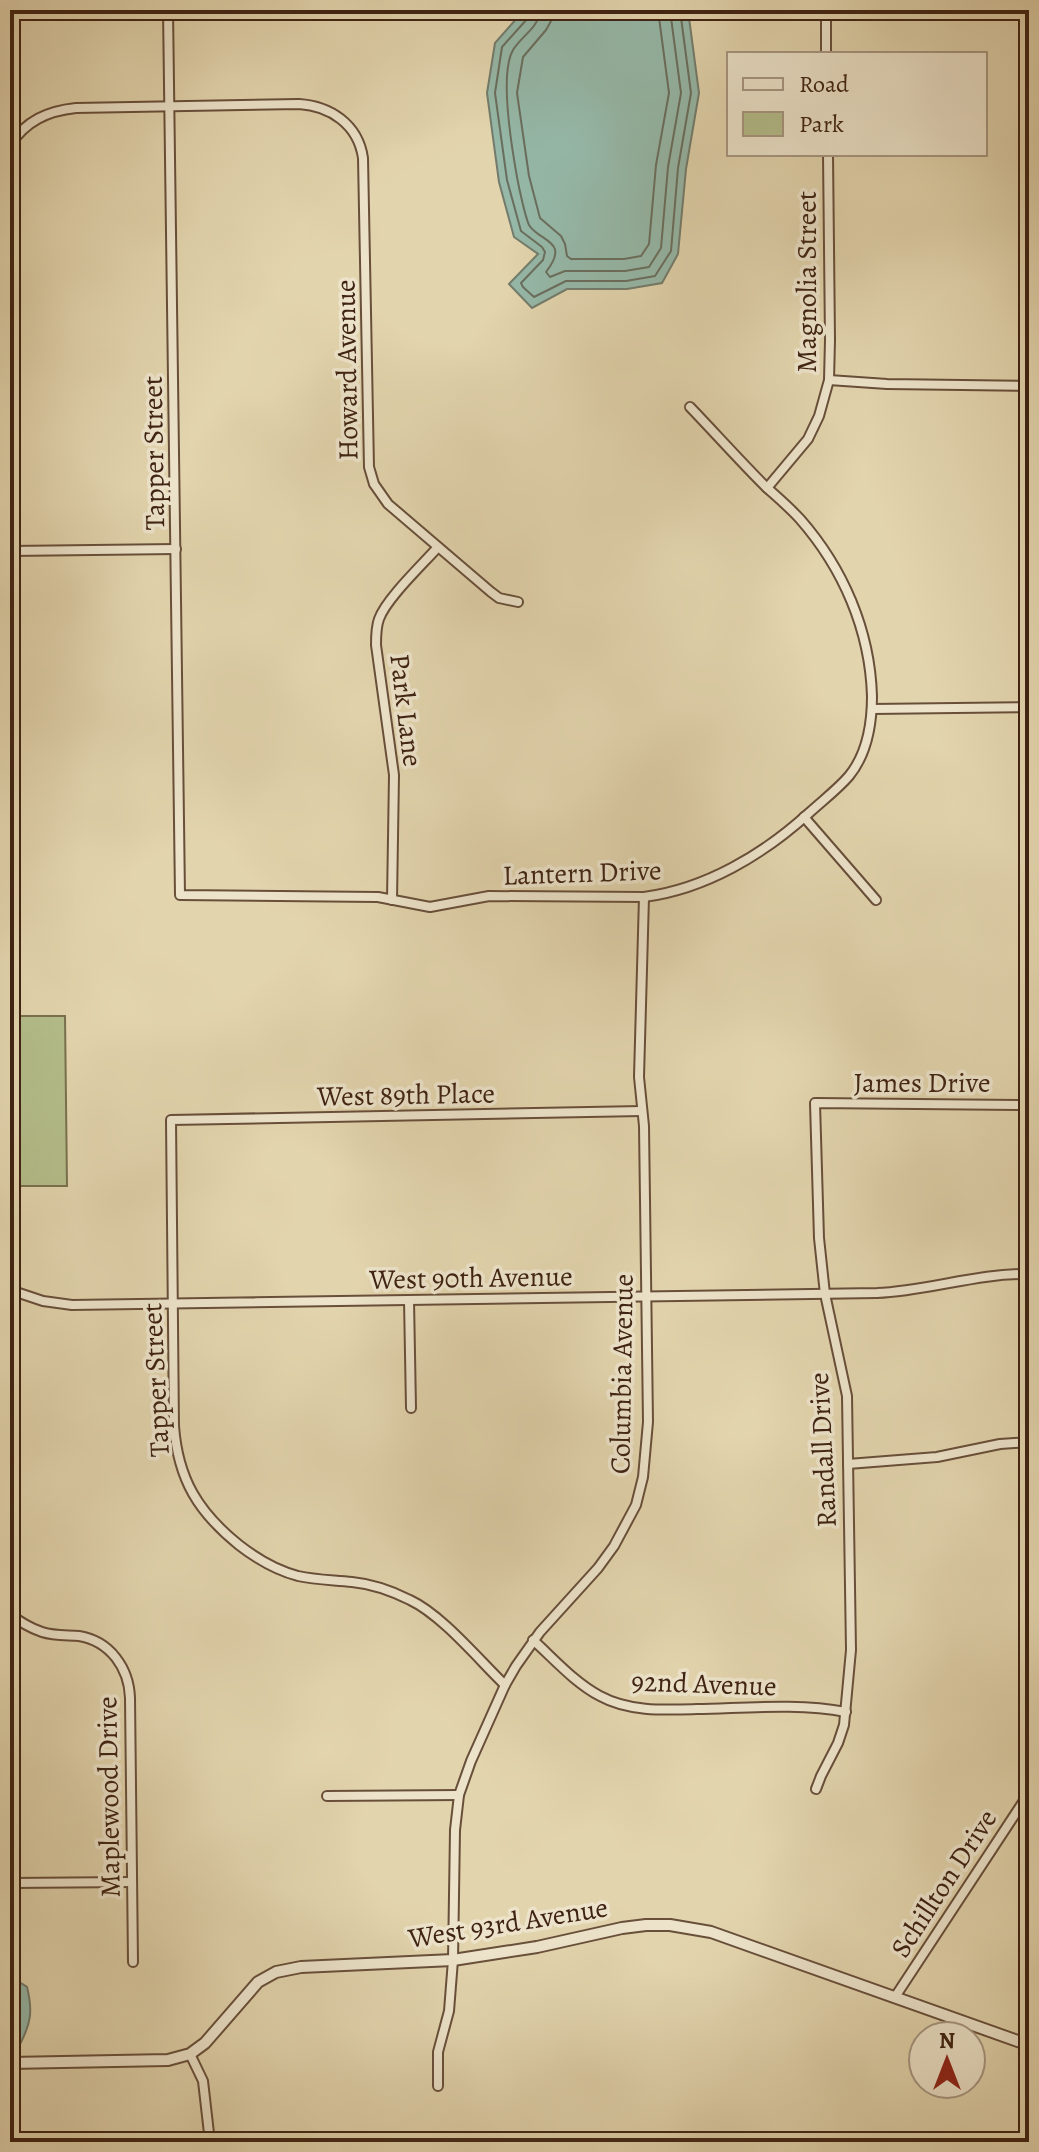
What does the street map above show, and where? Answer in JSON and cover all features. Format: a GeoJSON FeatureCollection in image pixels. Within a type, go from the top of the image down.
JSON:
{"type":"FeatureCollection","features":[{"type":"Feature","properties":{"kind":"street","name":"Tapper Street"},"geometry":{"type":"LineString","coordinates":[[168,10],[180,895]]}},
{"type":"Feature","properties":{"kind":"street"},"geometry":{"type":"LineString","coordinates":[[826,10],[826,52]]}},
{"type":"Feature","properties":{"kind":"street","name":"Howard Avenue"},"geometry":{"type":"LineString","coordinates":[[170,107],[308,105],[326,109],[342,119],[359,142],[363,158],[370,473],[377,490],[388,504],[491,592],[499,598],[518,602]]}},
{"type":"Feature","properties":{"kind":"street"},"geometry":{"type":"LineString","coordinates":[[10,145],[21,130],[33,121],[61,110],[170,107]]}},
{"type":"Feature","properties":{"kind":"street","name":"Magnolia Street"},"geometry":{"type":"LineString","coordinates":[[767,488],[808,439],[819,416],[829,380],[828,156]]}},
{"type":"Feature","properties":{"kind":"street"},"geometry":{"type":"LineString","coordinates":[[829,380],[879,384],[1029,386]]}},
{"type":"Feature","properties":{"kind":"street","name":"Lantern Drive"},"geometry":{"type":"LineString","coordinates":[[180,895],[378,897],[430,907],[497,896],[644,897],[684,888],[767,848],[849,776],[869,735],[872,709],[866,648],[850,598],[827,553],[798,517],[690,407]]}},
{"type":"Feature","properties":{"kind":"street"},"geometry":{"type":"LineString","coordinates":[[10,509],[12,842]]}},
{"type":"Feature","properties":{"kind":"street","name":"Park Lane"},"geometry":{"type":"LineString","coordinates":[[392,900],[394,775],[376,629],[386,606],[438,547]]}},
{"type":"Feature","properties":{"kind":"street"},"geometry":{"type":"LineString","coordinates":[[11,551],[176,549]]}},
{"type":"Feature","properties":{"kind":"street"},"geometry":{"type":"LineString","coordinates":[[872,709],[1029,707]]}},
{"type":"Feature","properties":{"kind":"street"},"geometry":{"type":"LineString","coordinates":[[804,817],[876,900]]}},
{"type":"Feature","properties":{"kind":"street","name":"Columbia Avenue"},"geometry":{"type":"LineString","coordinates":[[438,2086],[438,2052],[449,2011],[453,1960],[455,1830],[459,1795],[505,1685],[533,1640],[605,1560],[631,1517],[641,1490],[648,1437],[644,1126],[639,1077],[644,897]]}},
{"type":"Feature","properties":{"kind":"street","name":"James Drive"},"geometry":{"type":"LineString","coordinates":[[815,1103],[1029,1105]]}},
{"type":"Feature","properties":{"kind":"street","name":"Randall Drive"},"geometry":{"type":"LineString","coordinates":[[815,1103],[818,1228],[825,1294],[846,1388],[851,1650],[846,1712],[838,1743],[816,1789]]}},
{"type":"Feature","properties":{"kind":"street","name":"West 89th Place"},"geometry":{"type":"LineString","coordinates":[[171,1120],[642,1111]]}},
{"type":"Feature","properties":{"kind":"street","name":"Tapper Street"},"geometry":{"type":"LineString","coordinates":[[171,1120],[174,1426],[186,1481],[217,1526],[248,1552],[281,1571],[315,1579],[378,1586],[423,1606],[505,1685]]}},
{"type":"Feature","properties":{"kind":"street","name":"West 90th Avenue"},"geometry":{"type":"LineString","coordinates":[[10,1290],[62,1304],[825,1294],[893,1292],[988,1275],[1029,1274]]}},
{"type":"Feature","properties":{"kind":"street"},"geometry":{"type":"LineString","coordinates":[[409,1300],[411,1408]]}},
{"type":"Feature","properties":{"kind":"street"},"geometry":{"type":"LineString","coordinates":[[848,1464],[925,1459],[1000,1444],[1029,1442]]}},
{"type":"Feature","properties":{"kind":"street","name":"Maplewood Drive"},"geometry":{"type":"LineString","coordinates":[[10,1614],[42,1632],[85,1637],[100,1643],[113,1654],[126,1673],[130,1698],[133,1962]]}},
{"type":"Feature","properties":{"kind":"street","name":"92nd Avenue"},"geometry":{"type":"LineString","coordinates":[[533,1640],[600,1696],[639,1708],[820,1707],[846,1712]]}},
{"type":"Feature","properties":{"kind":"street","name":"Schillton Drive"},"geometry":{"type":"LineString","coordinates":[[895,1997],[1029,1793]]}},
{"type":"Feature","properties":{"kind":"street"},"geometry":{"type":"LineString","coordinates":[[327,1796],[459,1795]]}},
{"type":"Feature","properties":{"kind":"street"},"geometry":{"type":"LineString","coordinates":[[10,1883],[132,1882]]}},
{"type":"Feature","properties":{"kind":"street","name":"West 93rd Avenue"},"geometry":{"type":"LineString","coordinates":[[190,2054],[205,2043],[258,1982],[276,1972],[301,1967],[453,1960],[646,1925],[670,1925],[711,1932],[1029,2045]]}},
{"type":"Feature","properties":{"kind":"street"},"geometry":{"type":"LineString","coordinates":[[10,2063],[168,2060],[190,2054],[203,2081],[210,2142]]}},
{"type":"Feature","properties":{"kind":"green space"},"geometry":{"type":"Polygon","coordinates":[[[10,1016],[65,1016],[67,1186],[10,1186],[10,1016]]]}},
{"type":"Feature","properties":{"kind":"water"},"geometry":{"type":"Polygon","coordinates":[[[524,10],[688,10],[699,93],[686,169],[678,254],[662,283],[627,289],[567,289],[532,308],[509,284],[538,254],[514,237],[499,182],[487,93],[495,43],[524,10]]]}},
{"type":"Feature","properties":{"kind":"water"},"geometry":{"type":"Polygon","coordinates":[[[10,1980],[27,1987],[30,2010],[19,2046],[10,2047],[10,1980]]]}}]}
